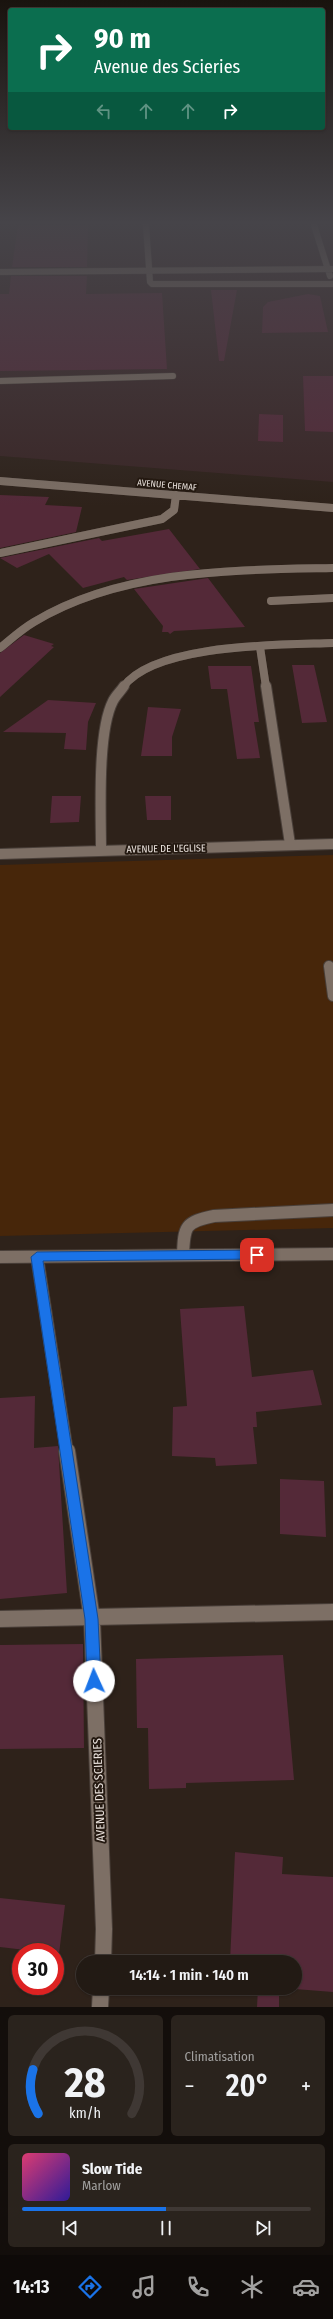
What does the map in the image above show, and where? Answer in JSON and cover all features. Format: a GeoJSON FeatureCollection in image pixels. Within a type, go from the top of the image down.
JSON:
{"type":"FeatureCollection","features":[{"type":"Feature","properties":{"kind":"street"},"geometry":{"type":"LineString","coordinates":[[0,381],[173,376]]}},
{"type":"Feature","properties":{"kind":"street","name":"AVENUE CHEMAF"},"geometry":{"type":"LineString","coordinates":[[0,481],[333,508]]}},
{"type":"Feature","properties":{"kind":"street"},"geometry":{"type":"LineString","coordinates":[[2,551],[162,519],[168,517],[174,510],[176,495]]}},
{"type":"Feature","properties":{"kind":"street"},"geometry":{"type":"LineString","coordinates":[[0,648],[16,634],[61,608],[122,587],[177,575],[221,571],[333,568]]}},
{"type":"Feature","properties":{"kind":"street"},"geometry":{"type":"LineString","coordinates":[[271,601],[333,598]]}},
{"type":"Feature","properties":{"kind":"street"},"geometry":{"type":"LineString","coordinates":[[101,850],[104,751],[109,716],[113,701],[119,691],[140,672],[155,663],[171,658],[260,647],[333,643]]}},
{"type":"Feature","properties":{"kind":"street"},"geometry":{"type":"LineString","coordinates":[[260,647],[290,844]]}},
{"type":"Feature","properties":{"kind":"street","name":"AVENUE DE L'EGLISE"},"geometry":{"type":"LineString","coordinates":[[0,854],[290,844],[333,844]]}},
{"type":"Feature","properties":{"kind":"street"},"geometry":{"type":"LineString","coordinates":[[328,966],[333,996]]}},
{"type":"Feature","properties":{"kind":"street"},"geometry":{"type":"LineString","coordinates":[[184,1255],[185,1227],[190,1222],[214,1216],[333,1210]]}},
{"type":"Feature","properties":{"kind":"street"},"geometry":{"type":"LineString","coordinates":[[0,1258],[333,1254]]}},
{"type":"Feature","properties":{"kind":"street","name":"AVENUE DES SCIERIES"},"geometry":{"type":"LineString","coordinates":[[37,1257],[92,1619],[104,1929],[103,1955]]}},
{"type":"Feature","properties":{"kind":"street"},"geometry":{"type":"LineString","coordinates":[[0,1620],[92,1619],[333,1612]]}},
{"type":"Feature","properties":{"kind":"street"},"geometry":{"type":"LineString","coordinates":[[100,2007],[101,1995]]}},
{"type":"Feature","properties":{"kind":"shaded area"},"geometry":{"type":"Polygon","coordinates":[[[0,319],[333,319],[333,482],[0,456],[0,319]]]}},
{"type":"Feature","properties":{"kind":"shaded area"},"geometry":{"type":"Polygon","coordinates":[[[333,855],[333,1228],[0,1236],[0,865],[333,855]]]}},
{"type":"Feature","properties":{"kind":"building"},"geometry":{"type":"Polygon","coordinates":[[[0,319],[164,319],[167,369],[0,371],[0,319]]]}},
{"type":"Feature","properties":{"kind":"building"},"geometry":{"type":"Polygon","coordinates":[[[214,319],[232,319],[224,361],[219,361],[214,319]]]}},
{"type":"Feature","properties":{"kind":"building"},"geometry":{"type":"Polygon","coordinates":[[[263,319],[325,319],[328,332],[262,333],[263,319]]]}},
{"type":"Feature","properties":{"kind":"building"},"geometry":{"type":"Polygon","coordinates":[[[303,376],[333,376],[333,432],[305,431],[303,376]]]}},
{"type":"Feature","properties":{"kind":"building"},"geometry":{"type":"Polygon","coordinates":[[[259,414],[283,415],[283,442],[258,441],[259,414]]]}},
{"type":"Feature","properties":{"kind":"building"},"geometry":{"type":"Polygon","coordinates":[[[0,495],[49,497],[45,505],[82,507],[76,532],[0,548],[0,495]]]}},
{"type":"Feature","properties":{"kind":"building"},"geometry":{"type":"Polygon","coordinates":[[[169,529],[200,569],[127,580],[124,577],[83,588],[49,554],[17,568],[0,558],[99,538],[102,541],[169,529]]]}},
{"type":"Feature","properties":{"kind":"building"},"geometry":{"type":"Polygon","coordinates":[[[208,578],[245,627],[174,631],[170,634],[168,632],[162,632],[163,626],[134,589],[208,578]]]}},
{"type":"Feature","properties":{"kind":"building"},"geometry":{"type":"Polygon","coordinates":[[[24,635],[54,644],[51,646],[54,647],[0,697],[0,653],[24,635]]]}},
{"type":"Feature","properties":{"kind":"building"},"geometry":{"type":"Polygon","coordinates":[[[292,665],[314,665],[327,722],[302,723],[292,665]]]}},
{"type":"Feature","properties":{"kind":"building"},"geometry":{"type":"Polygon","coordinates":[[[208,666],[251,666],[259,722],[254,722],[260,758],[237,759],[227,689],[211,689],[208,666]]]}},
{"type":"Feature","properties":{"kind":"building"},"geometry":{"type":"Polygon","coordinates":[[[48,700],[96,703],[88,722],[86,750],[64,749],[66,733],[3,732],[48,700]]]}},
{"type":"Feature","properties":{"kind":"building"},"geometry":{"type":"Polygon","coordinates":[[[148,707],[181,709],[172,737],[172,756],[141,756],[148,707]]]}},
{"type":"Feature","properties":{"kind":"building"},"geometry":{"type":"Polygon","coordinates":[[[52,796],[81,796],[79,822],[50,823],[52,796]]]}},
{"type":"Feature","properties":{"kind":"building"},"geometry":{"type":"Polygon","coordinates":[[[145,796],[171,796],[171,820],[147,820],[145,796]]]}},
{"type":"Feature","properties":{"kind":"building"},"geometry":{"type":"Polygon","coordinates":[[[244,1306],[252,1377],[313,1370],[322,1405],[256,1412],[257,1427],[253,1427],[257,1464],[216,1466],[215,1458],[172,1456],[173,1407],[187,1406],[180,1309],[244,1306]]]}},
{"type":"Feature","properties":{"kind":"building"},"geometry":{"type":"Polygon","coordinates":[[[35,1396],[34,1448],[58,1446],[67,1593],[0,1599],[0,1398],[35,1396]]]}},
{"type":"Feature","properties":{"kind":"building"},"geometry":{"type":"Polygon","coordinates":[[[280,1479],[324,1481],[326,1537],[280,1534],[280,1479]]]}},
{"type":"Feature","properties":{"kind":"building"},"geometry":{"type":"Polygon","coordinates":[[[83,1644],[84,1748],[0,1749],[0,1645],[83,1644]]]}},
{"type":"Feature","properties":{"kind":"building"},"geometry":{"type":"Polygon","coordinates":[[[283,1655],[294,1780],[186,1783],[186,1788],[149,1789],[148,1728],[137,1728],[136,1659],[283,1655]]]}},
{"type":"Feature","properties":{"kind":"building"},"geometry":{"type":"Polygon","coordinates":[[[235,1852],[283,1857],[282,1874],[333,1877],[333,1992],[302,1990],[302,1955],[230,1955],[235,1852]]]}},
{"type":"Feature","properties":{"kind":"building"},"geometry":{"type":"Polygon","coordinates":[[[0,1898],[65,1905],[60,1943],[12,1943],[12,1948],[0,1947],[0,1898]]]}},
{"type":"Feature","properties":{"kind":"building"},"geometry":{"type":"Polygon","coordinates":[[[258,1995],[279,1995],[279,2007],[257,2007],[258,1995]]]}},
{"type":"Feature","properties":{"kind":"route"},"geometry":{"type":"LineString","coordinates":[[94,1681],[92,1619],[37,1257],[257,1255]]}}]}
